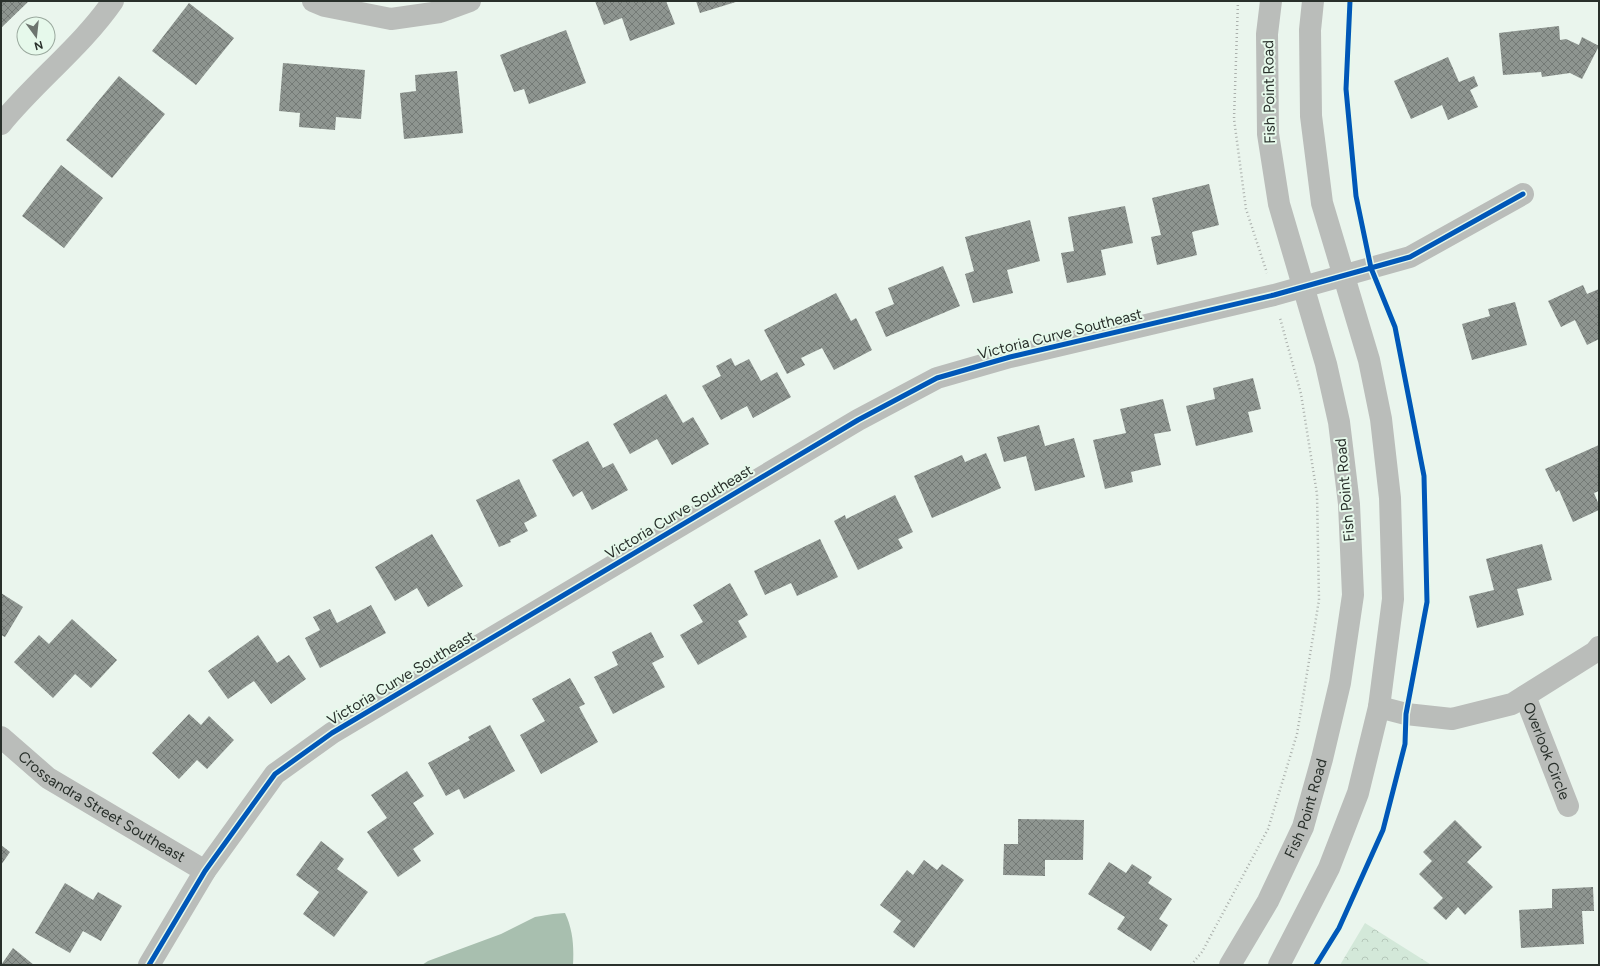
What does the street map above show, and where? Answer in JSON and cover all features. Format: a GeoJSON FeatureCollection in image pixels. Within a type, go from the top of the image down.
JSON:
{"type":"FeatureCollection","features":[{"type":"Feature","properties":{"kind":"street"},"geometry":{"type":"LineString","coordinates":[[1,124],[20,101],[100,20],[113,1]]}},
{"type":"Feature","properties":{"kind":"street"},"geometry":{"type":"LineString","coordinates":[[313,1],[326,6],[391,18],[440,12],[470,1]]}},
{"type":"Feature","properties":{"kind":"street","name":"Fish Point Road"},"geometry":{"type":"LineString","coordinates":[[1230,965],[1268,901],[1303,827],[1322,760],[1340,683],[1353,595],[1349,504],[1339,422],[1326,364],[1279,204],[1268,134],[1267,34],[1272,1]]}},
{"type":"Feature","properties":{"kind":"street"},"geometry":{"type":"LineString","coordinates":[[1279,965],[1328,868],[1358,793],[1379,707],[1393,599],[1390,498],[1381,419],[1369,360],[1322,203],[1311,116],[1310,30],[1313,1]]}},
{"type":"Feature","properties":{"kind":"street","name":"Victoria Curve Southeast"},"geometry":{"type":"LineString","coordinates":[[149,965],[205,871],[275,774],[332,733],[858,420],[938,378],[1010,357],[1304,288],[1344,275],[1410,257],[1523,194]]}},
{"type":"Feature","properties":{"kind":"street"},"geometry":{"type":"LineString","coordinates":[[1379,707],[1406,714],[1452,719],[1512,704],[1599,648]]}},
{"type":"Feature","properties":{"kind":"street","name":"Overlook Circle"},"geometry":{"type":"LineString","coordinates":[[1525,696],[1568,806]]}},
{"type":"Feature","properties":{"kind":"street","name":"Crossandra Street Southeast"},"geometry":{"type":"LineString","coordinates":[[1,737],[48,778],[205,871]]}},
{"type":"Feature","properties":{"kind":"path"},"geometry":{"type":"LineString","coordinates":[[1191,965],[1202,952],[1268,829],[1297,734],[1319,600],[1316,494],[1301,394],[1274,295],[1246,209],[1235,126],[1238,1]]}},
{"type":"Feature","properties":{"kind":"green space"},"geometry":{"type":"Polygon","coordinates":[[[1365,923],[1430,964],[1431,965],[1340,965],[1365,923]]]}},
{"type":"Feature","properties":{"kind":"shaded area"},"geometry":{"type":"Polygon","coordinates":[[[565,913],[570,926],[572,938],[573,965],[422,965],[428,961],[501,934],[535,917],[565,913]]]}},
{"type":"Feature","properties":{"kind":"building"},"geometry":{"type":"Polygon","coordinates":[[[1,1],[29,1],[1,28],[1,1]]]}},
{"type":"Feature","properties":{"kind":"building"},"geometry":{"type":"Polygon","coordinates":[[[595,1],[666,1],[675,24],[630,41],[622,18],[604,25],[595,1]]]}},
{"type":"Feature","properties":{"kind":"building"},"geometry":{"type":"Polygon","coordinates":[[[696,1],[739,1],[700,13],[696,1]]]}},
{"type":"Feature","properties":{"kind":"building"},"geometry":{"type":"Polygon","coordinates":[[[189,3],[234,38],[196,85],[152,51],[189,3]]]}},
{"type":"Feature","properties":{"kind":"building"},"geometry":{"type":"Polygon","coordinates":[[[1559,26],[1560,40],[1566,39],[1579,45],[1582,37],[1599,46],[1582,79],[1570,73],[1542,77],[1541,72],[1503,75],[1499,33],[1559,26]]]}},
{"type":"Feature","properties":{"kind":"building"},"geometry":{"type":"Polygon","coordinates":[[[566,30],[586,83],[529,104],[524,89],[514,92],[500,55],[566,30]]]}},
{"type":"Feature","properties":{"kind":"building"},"geometry":{"type":"Polygon","coordinates":[[[1448,57],[1459,82],[1474,76],[1478,86],[1470,90],[1478,107],[1448,120],[1442,105],[1411,119],[1394,81],[1448,57]]]}},
{"type":"Feature","properties":{"kind":"building"},"geometry":{"type":"Polygon","coordinates":[[[283,63],[365,70],[361,119],[336,117],[335,130],[299,127],[300,113],[279,111],[283,63]]]}},
{"type":"Feature","properties":{"kind":"building"},"geometry":{"type":"Polygon","coordinates":[[[457,71],[463,133],[404,139],[400,93],[416,91],[415,75],[457,71]]]}},
{"type":"Feature","properties":{"kind":"building"},"geometry":{"type":"Polygon","coordinates":[[[119,76],[165,114],[112,178],[66,140],[119,76]]]}},
{"type":"Feature","properties":{"kind":"building"},"geometry":{"type":"Polygon","coordinates":[[[61,165],[103,198],[64,248],[22,216],[61,165]]]}},
{"type":"Feature","properties":{"kind":"building"},"geometry":{"type":"Polygon","coordinates":[[[1209,184],[1219,225],[1192,232],[1197,255],[1157,265],[1151,237],[1161,235],[1152,198],[1209,184]]]}},
{"type":"Feature","properties":{"kind":"building"},"geometry":{"type":"Polygon","coordinates":[[[1125,206],[1133,243],[1101,250],[1106,275],[1067,283],[1061,253],[1074,251],[1068,217],[1125,206]]]}},
{"type":"Feature","properties":{"kind":"building"},"geometry":{"type":"Polygon","coordinates":[[[1030,220],[1040,261],[1007,270],[1013,293],[973,303],[965,274],[974,271],[965,237],[1030,220]]]}},
{"type":"Feature","properties":{"kind":"building"},"geometry":{"type":"Polygon","coordinates":[[[943,266],[960,306],[886,337],[875,312],[894,304],[888,288],[943,266]]]}},
{"type":"Feature","properties":{"kind":"building"},"geometry":{"type":"Polygon","coordinates":[[[1583,285],[1587,294],[1599,289],[1599,339],[1587,345],[1575,320],[1561,327],[1548,301],[1583,285]]]}},
{"type":"Feature","properties":{"kind":"building"},"geometry":{"type":"Polygon","coordinates":[[[836,293],[851,321],[856,318],[872,350],[834,370],[822,348],[801,358],[805,365],[787,374],[764,330],[836,293]]]}},
{"type":"Feature","properties":{"kind":"building"},"geometry":{"type":"Polygon","coordinates":[[[1515,302],[1527,345],[1472,360],[1462,324],[1490,316],[1488,309],[1515,302]]]}},
{"type":"Feature","properties":{"kind":"building"},"geometry":{"type":"Polygon","coordinates":[[[731,358],[735,366],[749,359],[761,381],[777,372],[791,397],[753,418],[747,406],[721,420],[702,386],[721,376],[716,366],[731,358]]]}},
{"type":"Feature","properties":{"kind":"building"},"geometry":{"type":"Polygon","coordinates":[[[1253,378],[1261,409],[1248,412],[1253,432],[1196,446],[1186,406],[1215,399],[1213,388],[1253,378]]]}},
{"type":"Feature","properties":{"kind":"building"},"geometry":{"type":"Polygon","coordinates":[[[666,394],[683,423],[693,417],[709,444],[672,465],[657,439],[630,454],[613,424],[666,394]]]}},
{"type":"Feature","properties":{"kind":"building"},"geometry":{"type":"Polygon","coordinates":[[[1163,399],[1171,431],[1154,434],[1161,465],[1131,472],[1133,482],[1105,489],[1093,440],[1126,433],[1120,409],[1163,399]]]}},
{"type":"Feature","properties":{"kind":"building"},"geometry":{"type":"Polygon","coordinates":[[[1039,425],[1045,446],[1074,438],[1085,477],[1035,491],[1026,456],[1004,462],[997,437],[1039,425]]]}},
{"type":"Feature","properties":{"kind":"building"},"geometry":{"type":"Polygon","coordinates":[[[588,441],[603,468],[613,463],[628,490],[592,510],[582,491],[573,497],[552,460],[588,441]]]}},
{"type":"Feature","properties":{"kind":"building"},"geometry":{"type":"Polygon","coordinates":[[[1599,445],[1599,491],[1594,493],[1599,505],[1599,510],[1573,522],[1559,490],[1556,492],[1545,469],[1599,445]]]}},
{"type":"Feature","properties":{"kind":"building"},"geometry":{"type":"Polygon","coordinates":[[[986,453],[1001,488],[932,518],[914,476],[962,455],[965,462],[986,453]]]}},
{"type":"Feature","properties":{"kind":"building"},"geometry":{"type":"Polygon","coordinates":[[[519,479],[537,516],[524,523],[528,531],[510,540],[511,542],[499,547],[476,500],[519,479]]]}},
{"type":"Feature","properties":{"kind":"building"},"geometry":{"type":"Polygon","coordinates":[[[895,495],[913,532],[898,539],[903,548],[858,570],[834,521],[845,515],[846,519],[895,495]]]}},
{"type":"Feature","properties":{"kind":"building"},"geometry":{"type":"Polygon","coordinates":[[[432,534],[463,586],[428,607],[417,588],[395,601],[375,567],[432,534]]]}},
{"type":"Feature","properties":{"kind":"building"},"geometry":{"type":"Polygon","coordinates":[[[820,539],[838,577],[797,596],[791,583],[765,595],[754,571],[820,539]]]}},
{"type":"Feature","properties":{"kind":"building"},"geometry":{"type":"Polygon","coordinates":[[[1542,544],[1552,580],[1517,589],[1524,615],[1477,628],[1469,596],[1494,590],[1486,559],[1542,544]]]}},
{"type":"Feature","properties":{"kind":"building"},"geometry":{"type":"Polygon","coordinates":[[[730,583],[748,615],[738,621],[747,637],[698,665],[680,635],[703,622],[693,605],[730,583]]]}},
{"type":"Feature","properties":{"kind":"building"},"geometry":{"type":"Polygon","coordinates":[[[1,593],[23,607],[5,637],[1,635],[1,593]]]}},
{"type":"Feature","properties":{"kind":"building"},"geometry":{"type":"Polygon","coordinates":[[[371,605],[386,633],[320,668],[305,638],[320,630],[313,617],[330,609],[337,623],[371,605]]]}},
{"type":"Feature","properties":{"kind":"building"},"geometry":{"type":"Polygon","coordinates":[[[72,619],[117,660],[91,688],[75,674],[53,698],[14,662],[39,635],[49,644],[72,619]]]}},
{"type":"Feature","properties":{"kind":"building"},"geometry":{"type":"Polygon","coordinates":[[[651,632],[664,657],[652,663],[665,687],[613,714],[594,677],[618,665],[612,652],[651,632]]]}},
{"type":"Feature","properties":{"kind":"building"},"geometry":{"type":"Polygon","coordinates":[[[258,635],[277,663],[289,655],[306,679],[271,704],[254,681],[228,699],[208,671],[258,635]]]}},
{"type":"Feature","properties":{"kind":"building"},"geometry":{"type":"Polygon","coordinates":[[[570,678],[585,704],[579,707],[598,742],[541,774],[520,735],[545,721],[532,699],[570,678]]]}},
{"type":"Feature","properties":{"kind":"building"},"geometry":{"type":"Polygon","coordinates":[[[189,714],[201,725],[209,716],[234,740],[207,769],[197,760],[179,779],[152,753],[189,714]]]}},
{"type":"Feature","properties":{"kind":"building"},"geometry":{"type":"Polygon","coordinates":[[[490,725],[515,771],[464,799],[459,789],[446,796],[428,763],[470,740],[468,737],[490,725]]]}},
{"type":"Feature","properties":{"kind":"building"},"geometry":{"type":"Polygon","coordinates":[[[407,771],[424,796],[413,803],[434,834],[413,849],[421,861],[398,877],[367,832],[387,818],[371,795],[407,771]]]}},
{"type":"Feature","properties":{"kind":"building"},"geometry":{"type":"Polygon","coordinates":[[[1018,819],[1084,820],[1083,860],[1045,860],[1045,876],[1003,875],[1004,844],[1018,844],[1018,819]]]}},
{"type":"Feature","properties":{"kind":"building"},"geometry":{"type":"Polygon","coordinates":[[[1455,820],[1482,847],[1467,862],[1493,887],[1465,915],[1458,907],[1446,920],[1433,908],[1443,898],[1419,874],[1432,861],[1423,852],[1455,820]]]}},
{"type":"Feature","properties":{"kind":"building"},"geometry":{"type":"Polygon","coordinates":[[[321,841],[344,859],[337,869],[368,892],[334,937],[303,914],[319,892],[296,875],[321,841]]]}},
{"type":"Feature","properties":{"kind":"building"},"geometry":{"type":"Polygon","coordinates":[[[1,845],[10,852],[1,865],[1,845]]]}},
{"type":"Feature","properties":{"kind":"building"},"geometry":{"type":"Polygon","coordinates":[[[924,860],[937,870],[942,864],[964,880],[914,948],[893,932],[901,921],[880,905],[907,870],[913,875],[924,860]]]}},
{"type":"Feature","properties":{"kind":"building"},"geometry":{"type":"Polygon","coordinates":[[[1109,862],[1126,873],[1132,864],[1152,877],[1148,883],[1172,899],[1159,919],[1168,925],[1151,951],[1117,929],[1125,917],[1088,894],[1109,862]]]}},
{"type":"Feature","properties":{"kind":"building"},"geometry":{"type":"Polygon","coordinates":[[[65,883],[93,900],[98,892],[122,906],[101,941],[83,931],[70,953],[35,933],[65,883]]]}},
{"type":"Feature","properties":{"kind":"building"},"geometry":{"type":"Polygon","coordinates":[[[1593,887],[1594,911],[1582,911],[1584,944],[1521,948],[1519,910],[1552,908],[1552,889],[1593,887]]]}},
{"type":"Feature","properties":{"kind":"building"},"geometry":{"type":"Polygon","coordinates":[[[13,948],[34,965],[1,965],[13,948]]]}},
{"type":"Feature","properties":{"kind":"cycle path"},"geometry":{"type":"LineString","coordinates":[[1316,965],[1339,928],[1383,830],[1405,744],[1406,714],[1427,602],[1424,476],[1395,327],[1371,268],[1356,196],[1346,89],[1350,1]]}},
{"type":"Feature","properties":{"kind":"cycle path"},"geometry":{"type":"LineString","coordinates":[[149,965],[205,871],[275,774],[332,733],[858,420],[937,378],[1010,357],[1274,295],[1410,257],[1523,194]]}}]}
